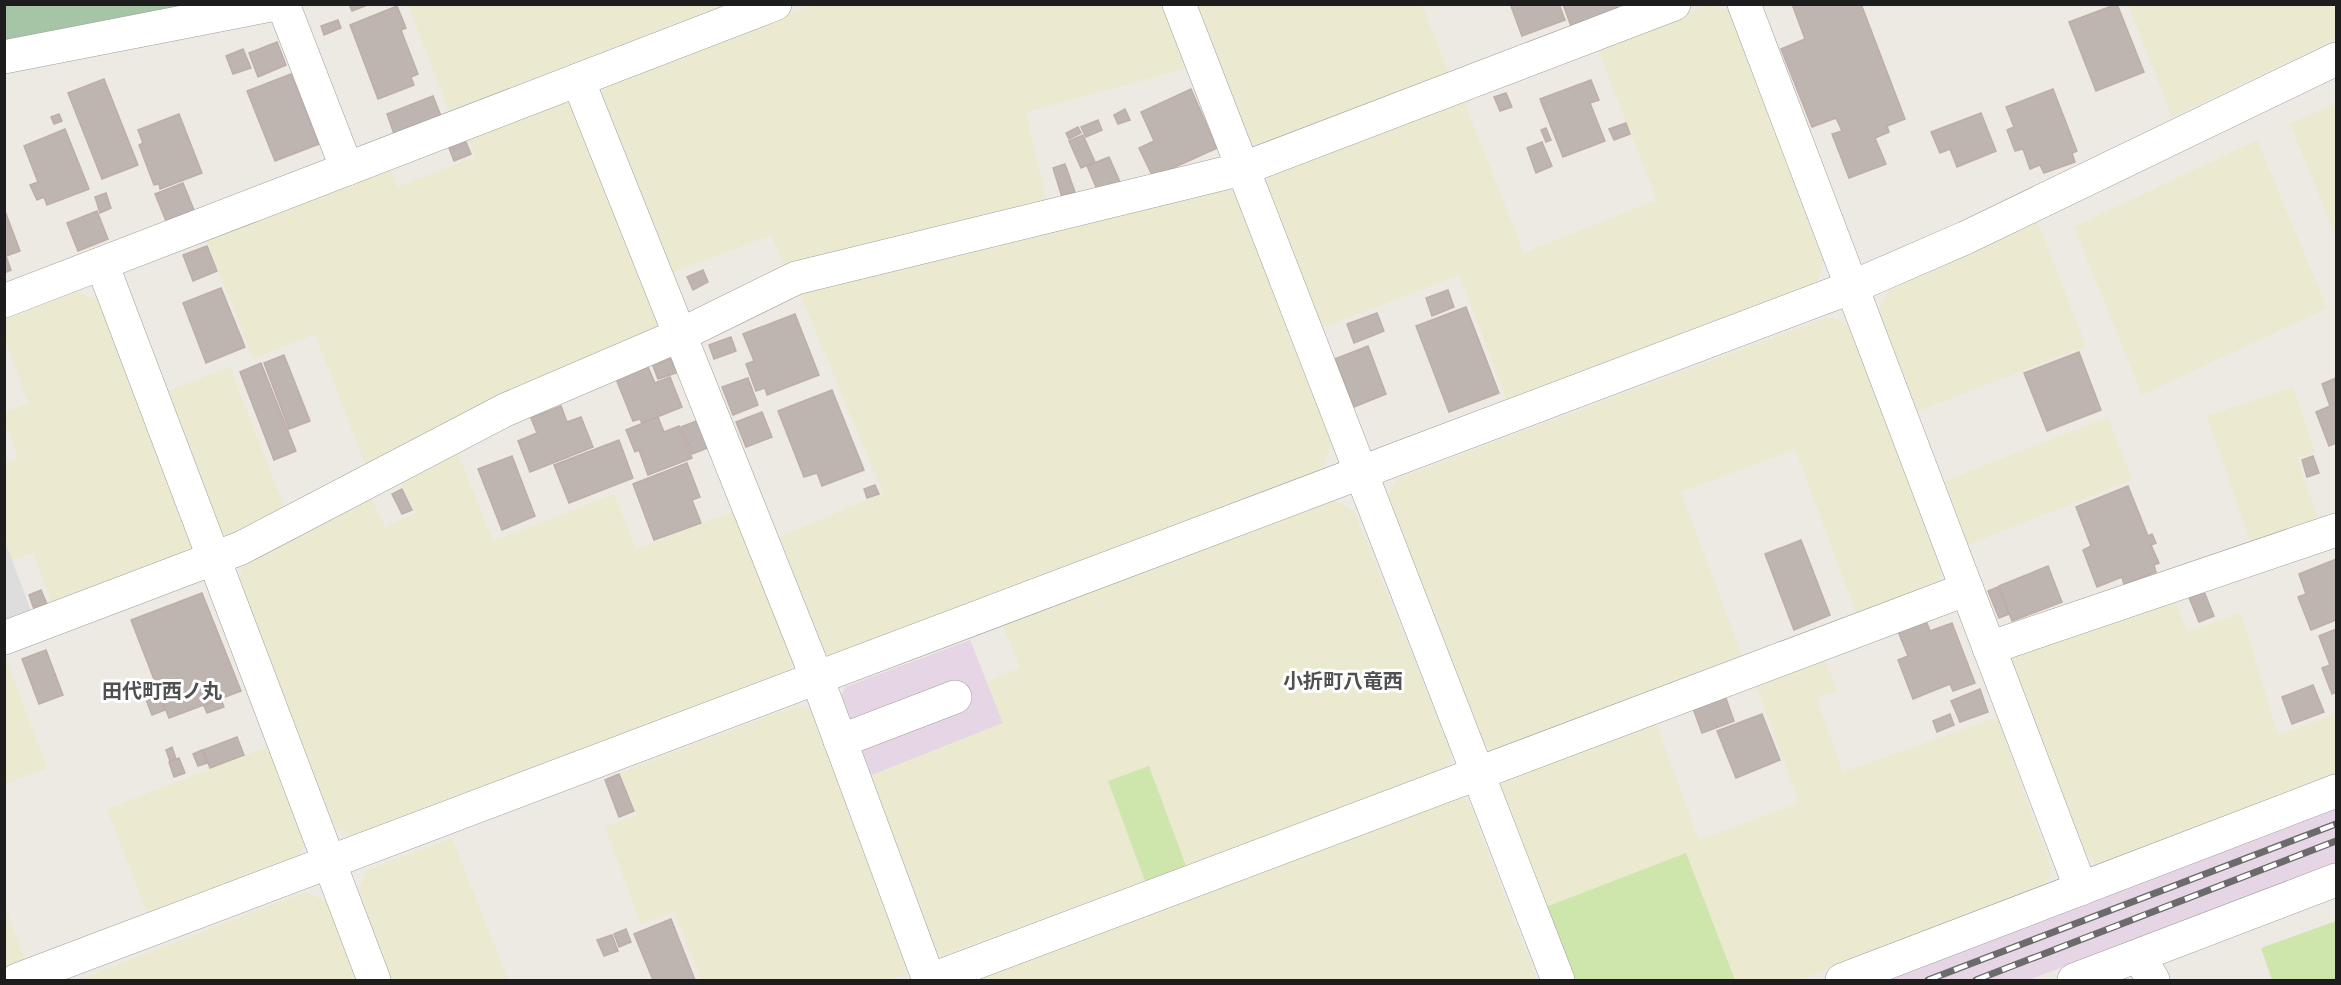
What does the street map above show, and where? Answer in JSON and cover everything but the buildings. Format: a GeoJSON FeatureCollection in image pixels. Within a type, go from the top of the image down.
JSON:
{"type":"FeatureCollection","features":[{"type":"Feature","properties":{"kind":"street"},"geometry":{"type":"LineString","coordinates":[[4,57],[276,4]]}},
{"type":"Feature","properties":{"kind":"street"},"geometry":{"type":"LineString","coordinates":[[283,4],[347,169]]}},
{"type":"Feature","properties":{"kind":"street"},"geometry":{"type":"LineString","coordinates":[[1179,4],[1557,981]]}},
{"type":"Feature","properties":{"kind":"street"},"geometry":{"type":"LineString","coordinates":[[4,638],[241,548],[505,411],[680,335],[796,278],[1242,169],[1674,4]]}},
{"type":"Feature","properties":{"kind":"street"},"geometry":{"type":"LineString","coordinates":[[1744,4],[2081,889]]}},
{"type":"Feature","properties":{"kind":"street"},"geometry":{"type":"LineString","coordinates":[[4,301],[578,80],[760,7]]}},
{"type":"Feature","properties":{"kind":"street"},"geometry":{"type":"LineString","coordinates":[[16,981],[1852,287],[1965,238],[2337,59]]}},
{"type":"Feature","properties":{"kind":"street"},"geometry":{"type":"LineString","coordinates":[[578,80],[817,678],[930,981],[1967,589]]}},
{"type":"Feature","properties":{"kind":"street"},"geometry":{"type":"LineString","coordinates":[[102,264],[374,981]]}},
{"type":"Feature","properties":{"kind":"street"},"geometry":{"type":"LineString","coordinates":[[1989,648],[2337,530]]}},
{"type":"Feature","properties":{"kind":"street"},"geometry":{"type":"LineString","coordinates":[[840,741],[955,697]]}},
{"type":"Feature","properties":{"kind":"street"},"geometry":{"type":"LineString","coordinates":[[1842,981],[2337,791]]}},
{"type":"Feature","properties":{"kind":"street"},"geometry":{"type":"LineString","coordinates":[[2074,981],[2146,968],[2337,880]]}},
{"type":"Feature","properties":{"kind":"shaded area"},"geometry":{"type":"Polygon","coordinates":[[[4,539],[34,619],[4,629],[4,539]]]}},
{"type":"Feature","properties":{"kind":"shaded area"},"geometry":{"type":"Polygon","coordinates":[[[970,640],[1003,723],[867,777],[839,701],[845,687],[970,640]]]}},
{"type":"Feature","properties":{"kind":"shaded area"},"geometry":{"type":"Polygon","coordinates":[[[2336,804],[2336,863],[2029,980],[1876,980],[2336,804]]]}},
{"type":"Feature","properties":{"kind":"green space"},"geometry":{"type":"Polygon","coordinates":[[[815,4],[1163,5],[1187,68],[1026,112],[1047,203],[784,266],[771,235],[668,274],[592,88],[815,4]]]}},
{"type":"Feature","properties":{"kind":"green space"},"geometry":{"type":"Polygon","coordinates":[[[5,5],[232,5],[5,48],[5,5]]]}},
{"type":"Feature","properties":{"kind":"green space"},"geometry":{"type":"Polygon","coordinates":[[[408,5],[723,5],[449,111],[408,5]]]}},
{"type":"Feature","properties":{"kind":"green space"},"geometry":{"type":"Polygon","coordinates":[[[1192,5],[1422,5],[1451,79],[1262,147],[1243,139],[1192,5]]]}},
{"type":"Feature","properties":{"kind":"green space"},"geometry":{"type":"Polygon","coordinates":[[[1709,5],[1729,10],[1824,264],[1817,283],[1508,403],[1459,275],[1319,329],[1264,186],[1269,172],[1463,99],[1524,253],[1657,200],[1597,48],[1709,5]]]}},
{"type":"Feature","properties":{"kind":"green space"},"geometry":{"type":"Polygon","coordinates":[[[2128,5],[2336,5],[2336,39],[2172,117],[2128,5]]]}},
{"type":"Feature","properties":{"kind":"green space"},"geometry":{"type":"Polygon","coordinates":[[[573,96],[661,314],[656,329],[367,469],[315,334],[253,359],[205,237],[389,166],[397,187],[475,157],[467,136],[573,96]]]}},
{"type":"Feature","properties":{"kind":"green space"},"geometry":{"type":"Polygon","coordinates":[[[2336,103],[2336,237],[2290,124],[2336,103]]]}},
{"type":"Feature","properties":{"kind":"green space"},"geometry":{"type":"Polygon","coordinates":[[[2257,140],[2327,308],[2142,395],[2074,227],[2257,140]]]}},
{"type":"Feature","properties":{"kind":"green space"},"geometry":{"type":"Polygon","coordinates":[[[1225,189],[1236,193],[1332,442],[1321,472],[835,657],[818,651],[772,540],[883,493],[799,292],[1225,189]]]}},
{"type":"Feature","properties":{"kind":"green space"},"geometry":{"type":"Polygon","coordinates":[[[2036,218],[2086,346],[1916,412],[1877,313],[1890,288],[2036,218]]]}},
{"type":"Feature","properties":{"kind":"green space"},"geometry":{"type":"Polygon","coordinates":[[[77,292],[100,302],[194,544],[189,560],[54,609],[33,553],[12,560],[5,539],[5,463],[18,458],[5,422],[5,412],[28,403],[5,339],[5,319],[77,292]]]}},
{"type":"Feature","properties":{"kind":"green space"},"geometry":{"type":"Polygon","coordinates":[[[1828,317],[1850,324],[1943,571],[1936,586],[1857,615],[1795,449],[1681,492],[1743,658],[1494,749],[1480,744],[1385,501],[1396,479],[1828,317]]]}},
{"type":"Feature","properties":{"kind":"green space"},"geometry":{"type":"Polygon","coordinates":[[[230,367],[286,511],[238,536],[221,532],[166,392],[230,367]]]}},
{"type":"Feature","properties":{"kind":"green space"},"geometry":{"type":"Polygon","coordinates":[[[2293,387],[2315,452],[2297,458],[2319,523],[2252,547],[2207,416],[2293,387]]]}},
{"type":"Feature","properties":{"kind":"green space"},"geometry":{"type":"Polygon","coordinates":[[[2108,417],[2132,480],[1964,546],[1940,483],[2108,417]]]}},
{"type":"Feature","properties":{"kind":"green space"},"geometry":{"type":"Polygon","coordinates":[[[457,451],[493,541],[614,494],[636,549],[737,510],[795,659],[786,675],[356,837],[333,827],[239,580],[244,561],[370,496],[385,527],[415,513],[400,480],[457,451]]]}},
{"type":"Feature","properties":{"kind":"green space"},"geometry":{"type":"Polygon","coordinates":[[[1333,500],[1354,511],[1452,753],[1447,769],[1186,866],[1149,767],[1108,782],[1145,881],[944,955],[930,949],[867,777],[1003,723],[987,682],[1020,668],[1003,626],[1333,500]]]}},
{"type":"Feature","properties":{"kind":"green space"},"geometry":{"type":"Polygon","coordinates":[[[2174,597],[2187,632],[2241,613],[2278,735],[2336,713],[2336,780],[2098,872],[2092,856],[2080,861],[2006,672],[2016,652],[2174,597]]]}},
{"type":"Feature","properties":{"kind":"green space"},"geometry":{"type":"Polygon","coordinates":[[[1823,654],[1837,691],[1816,698],[1843,772],[1997,717],[2052,870],[2045,886],[1799,980],[1735,980],[1686,853],[1543,908],[1499,791],[1507,774],[1654,718],[1699,840],[1799,803],[1754,680],[1823,654]]]}},
{"type":"Feature","properties":{"kind":"green space"},"geometry":{"type":"Polygon","coordinates":[[[4,656],[47,768],[5,784],[4,656]]]}},
{"type":"Feature","properties":{"kind":"green space"},"geometry":{"type":"Polygon","coordinates":[[[798,705],[815,710],[910,964],[905,974],[889,980],[701,980],[674,912],[641,924],[605,827],[637,815],[620,773],[798,705]]]}},
{"type":"Feature","properties":{"kind":"green space"},"geometry":{"type":"Polygon","coordinates":[[[272,745],[308,837],[296,861],[149,918],[107,809],[272,745]]]}},
{"type":"Feature","properties":{"kind":"green space"},"geometry":{"type":"Polygon","coordinates":[[[1149,766],[1186,866],[1145,881],[1108,781],[1149,766]]]}},
{"type":"Feature","properties":{"kind":"green space"},"geometry":{"type":"Polygon","coordinates":[[[1456,796],[1468,800],[1537,980],[955,980],[1456,796]]]}},
{"type":"Feature","properties":{"kind":"green space"},"geometry":{"type":"Polygon","coordinates":[[[452,838],[508,980],[388,980],[356,896],[367,870],[452,838]]]}},
{"type":"Feature","properties":{"kind":"green space"},"geometry":{"type":"Polygon","coordinates":[[[1686,853],[1735,980],[1571,980],[1543,908],[1686,853]]]}},
{"type":"Feature","properties":{"kind":"green space"},"geometry":{"type":"Polygon","coordinates":[[[305,892],[327,902],[357,980],[78,980],[305,892]]]}},
{"type":"Feature","properties":{"kind":"green space"},"geometry":{"type":"Polygon","coordinates":[[[4,907],[26,963],[5,971],[4,907]]]}},
{"type":"Feature","properties":{"kind":"green space"},"geometry":{"type":"Polygon","coordinates":[[[2336,921],[2336,980],[2272,980],[2261,948],[2336,921]]]}},
{"type":"Feature","properties":{"kind":"railway"},"geometry":{"type":"LineString","coordinates":[[1928,980],[2336,824]]}},
{"type":"Feature","properties":{"kind":"railway"},"geometry":{"type":"LineString","coordinates":[[1976,980],[2336,841]]}},
{"type":"Feature","properties":{"kind":"district","name":"小折町八竜西"},"geometry":{"type":"Point","coordinates":[1343,681]}},
{"type":"Feature","properties":{"kind":"district","name":"田代町西ノ丸"},"geometry":{"type":"Point","coordinates":[162,691]}}]}
